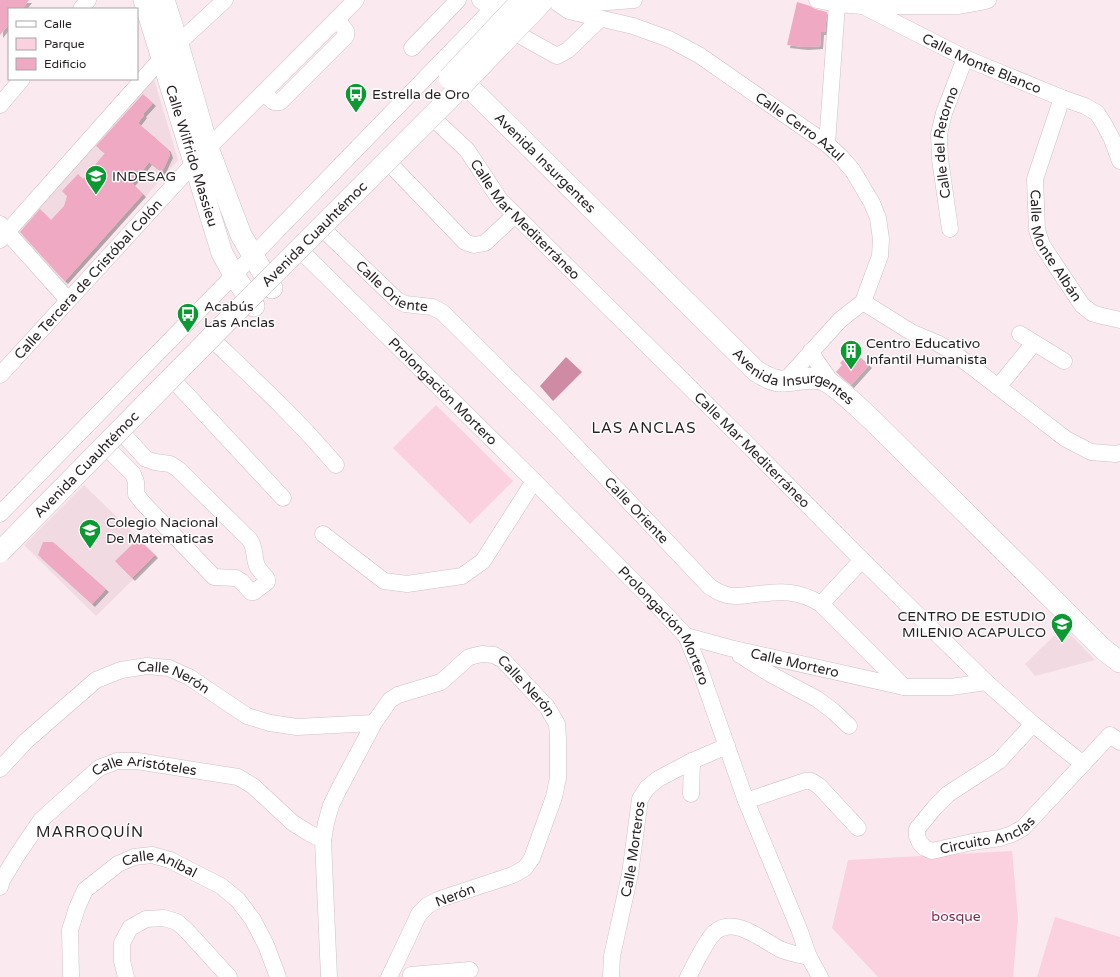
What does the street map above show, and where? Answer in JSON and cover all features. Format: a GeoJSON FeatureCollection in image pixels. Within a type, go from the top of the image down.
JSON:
{"type":"FeatureCollection","features":[{"type":"Feature","properties":{"kind":"main road","name":"Calle Wilfrido Massieu"},"geometry":{"type":"LineString","coordinates":[[144,0],[222,253],[254,306]]}},
{"type":"Feature","properties":{"kind":"main road","name":"Calle Wilfrido Massieu"},"geometry":{"type":"LineString","coordinates":[[164,0],[208,148],[241,235],[272,288]]}},
{"type":"Feature","properties":{"kind":"main road","name":"Avenida Cuauhtémoc"},"geometry":{"type":"LineString","coordinates":[[0,535],[430,98],[522,0]]}},
{"type":"Feature","properties":{"kind":"main road","name":"Avenida Cuauhtémoc"},"geometry":{"type":"LineString","coordinates":[[0,552],[239,309],[447,101],[544,0]]}},
{"type":"Feature","properties":{"kind":"main road","name":"Avenida Insurgentes"},"geometry":{"type":"LineString","coordinates":[[470,88],[756,371],[773,380],[784,382],[811,378],[823,379],[834,386],[872,419],[1104,650],[1120,662]]}},
{"type":"Feature","properties":{"kind":"street"},"geometry":{"type":"LineString","coordinates":[[82,8],[88,0]]}},
{"type":"Feature","properties":{"kind":"street"},"geometry":{"type":"LineString","coordinates":[[68,300],[2,232],[161,59],[225,0]]}},
{"type":"Feature","properties":{"kind":"street","name":"Calle Tercera de Cristóbal Colón"},"geometry":{"type":"LineString","coordinates":[[0,375],[208,148],[356,0]]}},
{"type":"Feature","properties":{"kind":"street"},"geometry":{"type":"LineString","coordinates":[[412,48],[458,0]]}},
{"type":"Feature","properties":{"kind":"street"},"geometry":{"type":"LineString","coordinates":[[0,564],[124,435],[393,167],[521,36],[554,0],[573,0],[594,3],[634,0]]}},
{"type":"Feature","properties":{"kind":"street","name":"Calle Cerro Azul"},"geometry":{"type":"LineString","coordinates":[[554,0],[569,11],[633,26],[670,39],[700,55],[827,144],[841,157],[853,171],[872,203],[878,218],[881,239],[880,256],[863,302]]}},
{"type":"Feature","properties":{"kind":"street","name":"Calle Monte Blanco"},"geometry":{"type":"LineString","coordinates":[[817,0],[837,4],[863,6],[965,58],[1085,106],[1097,113],[1112,139],[1120,161]]}},
{"type":"Feature","properties":{"kind":"street"},"geometry":{"type":"LineString","coordinates":[[863,6],[959,6],[988,0]]}},
{"type":"Feature","properties":{"kind":"street"},"geometry":{"type":"LineString","coordinates":[[0,514],[234,275],[491,3]]}},
{"type":"Feature","properties":{"kind":"street"},"geometry":{"type":"LineString","coordinates":[[827,144],[837,4]]}},
{"type":"Feature","properties":{"kind":"street"},"geometry":{"type":"LineString","coordinates":[[521,36],[557,56],[568,50],[600,19]]}},
{"type":"Feature","properties":{"kind":"street","name":"Calle del Retorno"},"geometry":{"type":"LineString","coordinates":[[950,229],[940,159],[939,134],[944,113],[965,58]]}},
{"type":"Feature","properties":{"kind":"street"},"geometry":{"type":"LineString","coordinates":[[0,105],[21,80]]}},
{"type":"Feature","properties":{"kind":"street","name":"Calle Monte Albán"},"geometry":{"type":"LineString","coordinates":[[1062,98],[1035,179],[1037,230],[1042,245],[1082,305],[1092,313],[1120,320]]}},
{"type":"Feature","properties":{"kind":"street","name":"Calle Mar Mediterráneo"},"geometry":{"type":"LineString","coordinates":[[437,122],[467,150],[500,200],[737,433],[862,560],[986,682],[1033,724],[1083,764]]}},
{"type":"Feature","properties":{"kind":"street"},"geometry":{"type":"LineString","coordinates":[[393,167],[465,242],[474,245],[485,243],[515,215]]}},
{"type":"Feature","properties":{"kind":"street","name":"Calle Oriente"},"geometry":{"type":"LineString","coordinates":[[327,233],[397,300],[405,304],[432,308],[442,312],[552,421],[710,587],[724,595],[740,596],[785,592],[800,594],[812,598],[821,604],[904,687]]}},
{"type":"Feature","properties":{"kind":"street","name":"Prolongación Mortero"},"geometry":{"type":"LineString","coordinates":[[305,255],[534,481],[645,592],[686,636],[746,801],[809,957],[820,977]]}},
{"type":"Feature","properties":{"kind":"street"},"geometry":{"type":"LineString","coordinates":[[784,382],[840,320],[863,302],[911,332],[950,350],[1066,439],[1091,452],[1120,453]]}},
{"type":"Feature","properties":{"kind":"street"},"geometry":{"type":"LineString","coordinates":[[1020,334],[1064,361]]}},
{"type":"Feature","properties":{"kind":"street"},"geometry":{"type":"LineString","coordinates":[[216,343],[300,424],[336,465]]}},
{"type":"Feature","properties":{"kind":"street"},"geometry":{"type":"LineString","coordinates":[[998,387],[1034,343]]}},
{"type":"Feature","properties":{"kind":"street"},"geometry":{"type":"LineString","coordinates":[[811,351],[834,386]]}},
{"type":"Feature","properties":{"kind":"street"},"geometry":{"type":"LineString","coordinates":[[176,383],[283,498]]}},
{"type":"Feature","properties":{"kind":"street"},"geometry":{"type":"LineString","coordinates":[[110,450],[133,474],[136,482],[136,494],[143,503],[214,577],[236,578],[241,581],[251,592],[254,592],[267,582],[267,579],[257,567],[254,546],[250,540],[178,468],[170,464],[146,459],[124,435]]}},
{"type":"Feature","properties":{"kind":"street"},"geometry":{"type":"LineString","coordinates":[[323,534],[384,581],[407,584],[462,576],[483,561],[534,481]]}},
{"type":"Feature","properties":{"kind":"street"},"geometry":{"type":"LineString","coordinates":[[821,604],[862,560]]}},
{"type":"Feature","properties":{"kind":"street","name":"Calle Mortero"},"geometry":{"type":"LineString","coordinates":[[686,636],[730,648],[904,687]]}},
{"type":"Feature","properties":{"kind":"street"},"geometry":{"type":"LineString","coordinates":[[730,648],[772,675],[816,699],[833,711],[849,726]]}},
{"type":"Feature","properties":{"kind":"street","name":"Calle Nerón"},"geometry":{"type":"LineString","coordinates":[[329,977],[323,840],[326,823],[332,805],[374,723],[390,700],[398,695],[441,682],[469,657],[482,654],[494,655],[503,660],[547,707],[556,724],[558,738],[558,778],[556,791],[532,858],[524,868],[513,875]]}},
{"type":"Feature","properties":{"kind":"street","name":"Calle Nerón"},"geometry":{"type":"LineString","coordinates":[[0,769],[26,741],[96,680],[121,670],[147,666],[169,668],[189,677],[247,716],[270,724],[297,727],[374,723]]}},
{"type":"Feature","properties":{"kind":"street"},"geometry":{"type":"LineString","coordinates":[[904,687],[951,687],[986,682]]}},
{"type":"Feature","properties":{"kind":"street","name":"Circuito Anclas"},"geometry":{"type":"LineString","coordinates":[[1033,724],[999,761],[948,794],[935,807],[918,829],[917,836],[925,848],[932,851],[972,842],[1000,838],[1023,828],[1083,764],[1115,739]]}},
{"type":"Feature","properties":{"kind":"street","name":"Calle Morteros"},"geometry":{"type":"LineString","coordinates":[[612,977],[612,956],[630,874],[640,799],[647,788],[658,779],[692,761],[727,746]]}},
{"type":"Feature","properties":{"kind":"street","name":"Calle Aristóteles"},"geometry":{"type":"LineString","coordinates":[[0,886],[16,857],[41,820],[99,768],[117,761],[137,761],[238,777],[253,786],[293,823],[309,834],[323,840]]}},
{"type":"Feature","properties":{"kind":"street"},"geometry":{"type":"LineString","coordinates":[[691,794],[692,761]]}},
{"type":"Feature","properties":{"kind":"street"},"geometry":{"type":"LineString","coordinates":[[746,801],[805,781],[811,781],[819,786],[858,828]]}},
{"type":"Feature","properties":{"kind":"street","name":"Calle Aníbal"},"geometry":{"type":"LineString","coordinates":[[71,977],[70,930],[85,890],[118,864],[134,857],[152,855],[170,860],[221,886],[238,900],[253,920],[266,945],[278,977]]}},
{"type":"Feature","properties":{"kind":"street","name":"Nerón"},"geometry":{"type":"LineString","coordinates":[[389,977],[419,914],[428,905],[440,899],[513,875]]}},
{"type":"Feature","properties":{"kind":"street"},"geometry":{"type":"LineString","coordinates":[[126,977],[122,961],[122,943],[130,928],[146,919],[164,918],[177,922],[188,930],[229,977]]}},
{"type":"Feature","properties":{"kind":"street"},"geometry":{"type":"LineString","coordinates":[[688,977],[708,941],[716,932],[726,928],[737,927],[783,950],[809,957]]}},
{"type":"Feature","properties":{"kind":"street"},"geometry":{"type":"LineString","coordinates":[[402,950],[411,976],[470,970]]}},
{"type":"Feature","properties":{"kind":"shaded area","name":"INDESAG"},"geometry":{"type":"Polygon","coordinates":[[[154,79],[178,160],[65,287],[14,232],[154,79]]]}},
{"type":"Feature","properties":{"kind":"shaded area"},"geometry":{"type":"Polygon","coordinates":[[[566,357],[582,372],[553,401],[540,386],[566,357]]]}},
{"type":"Feature","properties":{"kind":"shaded area","name":"Colegio Nacional De Matematicas"},"geometry":{"type":"Polygon","coordinates":[[[84,485],[157,556],[96,616],[24,545],[84,485]]]}},
{"type":"Feature","properties":{"kind":"shaded area","name":"CENTRO DE ESTUDIO MILENIO ACAPULCO"},"geometry":{"type":"Polygon","coordinates":[[[1063,627],[1095,660],[1035,676],[1025,664],[1063,627]]]}},
{"type":"Feature","properties":{"kind":"green space"},"geometry":{"type":"Polygon","coordinates":[[[436,405],[513,481],[470,524],[393,448],[436,405]]]}},
{"type":"Feature","properties":{"kind":"green space","name":"bosque"},"geometry":{"type":"Polygon","coordinates":[[[1012,851],[1018,918],[1013,977],[878,977],[832,928],[848,860],[1012,851]]]}},
{"type":"Feature","properties":{"kind":"green space"},"geometry":{"type":"Polygon","coordinates":[[[1055,917],[1120,937],[1120,977],[1037,977],[1055,917]]]}},
{"type":"Feature","properties":{"kind":"building"},"geometry":{"type":"Polygon","coordinates":[[[0,0],[29,0],[23,8],[8,8],[8,25],[0,35],[0,0]]]}},
{"type":"Feature","properties":{"kind":"building"},"geometry":{"type":"Polygon","coordinates":[[[797,2],[827,12],[825,32],[821,32],[820,46],[805,47],[787,45],[797,2]]]}},
{"type":"Feature","properties":{"kind":"building","name":"INDESAG"},"geometry":{"type":"Polygon","coordinates":[[[143,94],[153,103],[143,114],[144,115],[138,123],[168,149],[170,155],[162,172],[149,162],[132,183],[143,194],[65,281],[20,232],[40,209],[51,220],[64,206],[67,196],[62,191],[78,174],[83,179],[105,153],[96,146],[143,94]]]}},
{"type":"Feature","properties":{"kind":"building","name":"Centro Educativo Infantil Humanista"},"geometry":{"type":"Polygon","coordinates":[[[852,350],[869,365],[851,385],[836,372],[842,365],[840,363],[852,350]]]}},
{"type":"Feature","properties":{"kind":"building"},"geometry":{"type":"Polygon","coordinates":[[[138,539],[155,555],[132,578],[115,561],[138,539]]]}},
{"type":"Feature","properties":{"kind":"building"},"geometry":{"type":"Polygon","coordinates":[[[43,542],[53,542],[106,589],[92,604],[38,555],[43,542]]]}},
{"type":"Feature","properties":{"kind":"place","name":"Estrella de Oro"},"geometry":{"type":"Point","coordinates":[356,114]}},
{"type":"Feature","properties":{"kind":"place","name":"INDESAG"},"geometry":{"type":"Point","coordinates":[96,196]}},
{"type":"Feature","properties":{"kind":"place","name":"Acabús Las Anclas"},"geometry":{"type":"Point","coordinates":[188,334]}},
{"type":"Feature","properties":{"kind":"place","name":"Centro Educativo Infantil Humanista"},"geometry":{"type":"Point","coordinates":[851,370]}},
{"type":"Feature","properties":{"kind":"place","name":"Colegio Nacional De Matematicas"},"geometry":{"type":"Point","coordinates":[90,550]}},
{"type":"Feature","properties":{"kind":"place","name":"CENTRO DE ESTUDIO MILENIO ACAPULCO"},"geometry":{"type":"Point","coordinates":[1062,644]}},
{"type":"Feature","properties":{"kind":"district","name":"LAS ANCLAS"},"geometry":{"type":"Point","coordinates":[644,428]}},
{"type":"Feature","properties":{"kind":"district","name":"MARROQUÍN"},"geometry":{"type":"Point","coordinates":[90,832]}}]}
